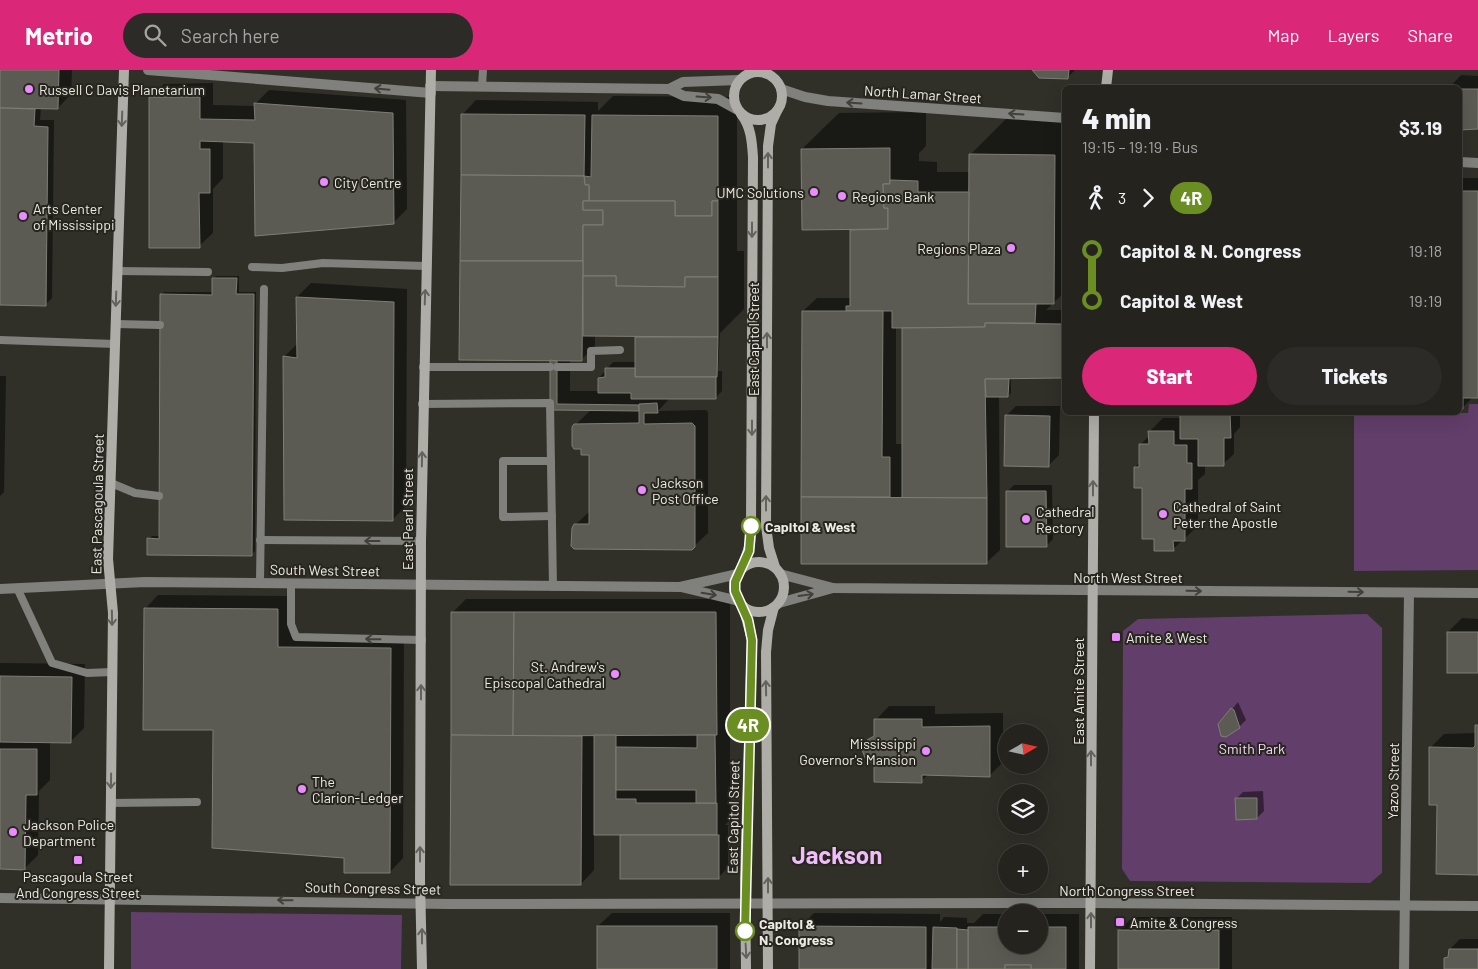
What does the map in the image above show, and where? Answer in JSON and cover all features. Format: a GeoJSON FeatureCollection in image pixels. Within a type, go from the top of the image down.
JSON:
{"type":"FeatureCollection","features":[{"type":"Feature","properties":{"kind":"main road","name":"East Pascagoula Street"},"geometry":{"type":"LineString","coordinates":[[109,969],[113,613],[108,559],[124,70]]}},
{"type":"Feature","properties":{"kind":"main road","name":"East Pearl Street"},"geometry":{"type":"LineString","coordinates":[[422,969],[422,404],[431,70]]}},
{"type":"Feature","properties":{"kind":"main road"},"geometry":{"type":"LineString","coordinates":[[771,70],[779,85],[782,96],[777,111],[765,119],[757,120],[740,112],[733,100],[733,91],[742,76],[758,71],[766,72],[779,85]]}},
{"type":"Feature","properties":{"kind":"main road"},"geometry":{"type":"LineString","coordinates":[[1106,85],[1108,70]]}},
{"type":"Feature","properties":{"kind":"main road","name":"East Capitol Street"},"geometry":{"type":"LineString","coordinates":[[777,111],[771,124],[768,146],[766,512],[769,548],[778,571]]}},
{"type":"Feature","properties":{"kind":"main road","name":"East Capitol Street"},"geometry":{"type":"LineString","coordinates":[[740,112],[746,120],[751,136],[753,157],[751,526],[750,544],[740,571]]}},
{"type":"Feature","properties":{"kind":"main road","name":"East Amite Street"},"geometry":{"type":"LineString","coordinates":[[1090,969],[1094,415]]}},
{"type":"Feature","properties":{"kind":"main road"},"geometry":{"type":"LineString","coordinates":[[768,969],[766,652],[768,630],[784,588],[778,571],[759,562],[740,571],[735,591],[741,603],[758,612],[777,605]]}},
{"type":"Feature","properties":{"kind":"main road","name":"East Capitol Street"},"geometry":{"type":"LineString","coordinates":[[741,603],[750,629],[752,654],[748,716],[745,903],[746,969]]}},
{"type":"Feature","properties":{"kind":"street"},"geometry":{"type":"LineString","coordinates":[[148,70],[431,89],[482,86],[670,89],[684,96],[718,99],[740,112]]}},
{"type":"Feature","properties":{"kind":"street"},"geometry":{"type":"LineString","coordinates":[[670,89],[683,82],[742,76]]}},
{"type":"Feature","properties":{"kind":"street","name":"North Lamar Street"},"geometry":{"type":"LineString","coordinates":[[779,85],[804,98],[828,101],[1062,118]]}},
{"type":"Feature","properties":{"kind":"street"},"geometry":{"type":"LineString","coordinates":[[1462,162],[1478,163]]}},
{"type":"Feature","properties":{"kind":"street","name":"South West Street"},"geometry":{"type":"LineString","coordinates":[[680,587],[740,571]]}},
{"type":"Feature","properties":{"kind":"street","name":"North West Street"},"geometry":{"type":"LineString","coordinates":[[778,571],[833,588],[1478,593]]}},
{"type":"Feature","properties":{"kind":"street","name":"South West Street"},"geometry":{"type":"LineString","coordinates":[[0,590],[145,582],[680,587],[741,603]]}},
{"type":"Feature","properties":{"kind":"street"},"geometry":{"type":"LineString","coordinates":[[777,605],[833,588]]}},
{"type":"Feature","properties":{"kind":"street","name":"Yazoo Street"},"geometry":{"type":"LineString","coordinates":[[1404,969],[1409,593]]}},
{"type":"Feature","properties":{"kind":"street","name":"South Congress Street"},"geometry":{"type":"LineString","coordinates":[[0,898],[421,903],[745,903]]}},
{"type":"Feature","properties":{"kind":"street","name":"North Congress Street"},"geometry":{"type":"LineString","coordinates":[[745,903],[1478,906]]}},
{"type":"Feature","properties":{"kind":"lane"},"geometry":{"type":"LineString","coordinates":[[482,86],[483,70]]}},
{"type":"Feature","properties":{"kind":"lane"},"geometry":{"type":"LineString","coordinates":[[252,267],[282,268],[323,263],[426,266]]}},
{"type":"Feature","properties":{"kind":"lane"},"geometry":{"type":"LineString","coordinates":[[117,271],[208,272]]}},
{"type":"Feature","properties":{"kind":"lane"},"geometry":{"type":"LineString","coordinates":[[260,583],[264,289]]}},
{"type":"Feature","properties":{"kind":"lane"},"geometry":{"type":"LineString","coordinates":[[116,324],[160,325]]}},
{"type":"Feature","properties":{"kind":"lane"},"geometry":{"type":"LineString","coordinates":[[0,340],[115,344]]}},
{"type":"Feature","properties":{"kind":"lane"},"geometry":{"type":"LineString","coordinates":[[423,367],[592,367],[591,351],[620,350]]}},
{"type":"Feature","properties":{"kind":"lane"},"geometry":{"type":"LineString","coordinates":[[422,404],[550,403],[553,587]]}},
{"type":"Feature","properties":{"kind":"lane"},"geometry":{"type":"LineString","coordinates":[[551,461],[503,461],[503,517],[552,516]]}},
{"type":"Feature","properties":{"kind":"lane"},"geometry":{"type":"LineString","coordinates":[[111,483],[135,492],[159,496]]}},
{"type":"Feature","properties":{"kind":"lane"},"geometry":{"type":"LineString","coordinates":[[260,540],[421,541]]}},
{"type":"Feature","properties":{"kind":"lane"},"geometry":{"type":"LineString","coordinates":[[291,584],[291,624],[296,637],[422,640]]}},
{"type":"Feature","properties":{"kind":"lane"},"geometry":{"type":"LineString","coordinates":[[18,590],[52,663],[87,673],[112,672]]}},
{"type":"Feature","properties":{"kind":"lane"},"geometry":{"type":"LineString","coordinates":[[110,803],[197,802]]}},
{"type":"Feature","properties":{"kind":"green space"},"geometry":{"type":"Polygon","coordinates":[[[1469,404],[1478,404],[1478,570],[1354,571],[1354,415],[1462,415],[1462,413],[1468,413],[1469,404]]]}},
{"type":"Feature","properties":{"kind":"green space","name":"Smith Park"},"geometry":{"type":"Polygon","coordinates":[[[1367,614],[1382,628],[1382,873],[1370,883],[1130,881],[1122,869],[1123,631],[1138,619],[1367,614]]]}},
{"type":"Feature","properties":{"kind":"green space"},"geometry":{"type":"Polygon","coordinates":[[[131,912],[402,915],[401,969],[131,969],[131,912]]]}},
{"type":"Feature","properties":{"kind":"building","name":"Russell C Davis Planetarium"},"geometry":{"type":"Polygon","coordinates":[[[0,70],[59,70],[58,109],[0,108],[0,70]]]}},
{"type":"Feature","properties":{"kind":"building"},"geometry":{"type":"Polygon","coordinates":[[[1032,70],[1069,70],[1068,79],[1039,78],[1032,70]]]}},
{"type":"Feature","properties":{"kind":"building"},"geometry":{"type":"Polygon","coordinates":[[[1462,89],[1478,89],[1478,129],[1462,130],[1462,89]]]}},
{"type":"Feature","properties":{"kind":"building","name":"City Centre"},"geometry":{"type":"Polygon","coordinates":[[[149,97],[200,97],[200,119],[255,120],[254,103],[393,113],[394,224],[255,236],[254,143],[200,141],[200,149],[210,149],[210,193],[199,193],[200,248],[149,248],[149,97]]]}},
{"type":"Feature","properties":{"kind":"building","name":"Arts Center of Mississippi"},"geometry":{"type":"Polygon","coordinates":[[[0,108],[35,109],[34,126],[48,127],[46,306],[0,305],[0,108]]]}},
{"type":"Feature","properties":{"kind":"building"},"geometry":{"type":"Polygon","coordinates":[[[461,114],[585,115],[584,176],[461,175],[461,114]]]}},
{"type":"Feature","properties":{"kind":"building"},"geometry":{"type":"Polygon","coordinates":[[[592,115],[718,116],[718,201],[712,201],[712,216],[675,216],[675,201],[589,201],[589,185],[585,185],[584,176],[591,177],[592,115]]]}},
{"type":"Feature","properties":{"kind":"building","name":"Regions Bank"},"geometry":{"type":"Polygon","coordinates":[[[890,148],[890,184],[883,184],[884,208],[888,208],[888,229],[802,230],[801,149],[890,148]]]}},
{"type":"Feature","properties":{"kind":"building","name":"Regions Plaza"},"geometry":{"type":"Polygon","coordinates":[[[969,154],[1055,155],[1054,304],[968,304],[969,154]]]}},
{"type":"Feature","properties":{"kind":"building"},"geometry":{"type":"Polygon","coordinates":[[[461,175],[584,176],[585,185],[589,185],[589,201],[583,201],[583,210],[603,210],[603,225],[583,225],[583,261],[460,261],[461,175]]]}},
{"type":"Feature","properties":{"kind":"building"},"geometry":{"type":"Polygon","coordinates":[[[890,180],[918,181],[918,192],[969,192],[968,304],[1036,304],[1035,323],[985,323],[985,327],[892,328],[892,311],[846,311],[846,306],[850,306],[850,230],[888,229],[888,208],[884,208],[883,184],[890,184],[890,180]]]}},
{"type":"Feature","properties":{"kind":"building"},"geometry":{"type":"Polygon","coordinates":[[[1462,191],[1478,191],[1478,398],[1463,398],[1463,409],[1462,191]]]}},
{"type":"Feature","properties":{"kind":"building"},"geometry":{"type":"Polygon","coordinates":[[[583,201],[675,201],[675,216],[712,216],[712,201],[718,201],[718,277],[685,277],[685,287],[616,286],[616,276],[583,276],[583,225],[603,225],[603,210],[583,210],[583,201]]]}},
{"type":"Feature","properties":{"kind":"building"},"geometry":{"type":"Polygon","coordinates":[[[460,261],[583,261],[582,361],[459,360],[460,261]]]}},
{"type":"Feature","properties":{"kind":"building"},"geometry":{"type":"Polygon","coordinates":[[[583,276],[616,276],[616,286],[685,287],[685,277],[718,277],[718,337],[583,336],[583,276]]]}},
{"type":"Feature","properties":{"kind":"building"},"geometry":{"type":"Polygon","coordinates":[[[212,278],[237,278],[236,294],[254,294],[252,556],[147,555],[147,538],[159,539],[160,294],[212,295],[212,278]]]}},
{"type":"Feature","properties":{"kind":"building"},"geometry":{"type":"Polygon","coordinates":[[[296,297],[394,302],[393,521],[284,520],[283,356],[297,358],[296,297]]]}},
{"type":"Feature","properties":{"kind":"building"},"geometry":{"type":"Polygon","coordinates":[[[802,311],[883,311],[882,457],[890,457],[890,497],[801,497],[802,311]]]}},
{"type":"Feature","properties":{"kind":"building"},"geometry":{"type":"Polygon","coordinates":[[[985,323],[1062,324],[1062,378],[985,379],[987,498],[902,498],[902,328],[985,327],[985,323]]]}},
{"type":"Feature","properties":{"kind":"building"},"geometry":{"type":"Polygon","coordinates":[[[635,337],[718,337],[717,377],[635,377],[635,337]]]}},
{"type":"Feature","properties":{"kind":"building"},"geometry":{"type":"Polygon","coordinates":[[[550,360],[557,361],[557,404],[639,405],[639,411],[550,410],[550,360]]]}},
{"type":"Feature","properties":{"kind":"building"},"geometry":{"type":"Polygon","coordinates":[[[605,368],[635,368],[635,377],[716,377],[716,399],[631,399],[631,393],[598,393],[598,378],[605,377],[605,368]]]}},
{"type":"Feature","properties":{"kind":"building"},"geometry":{"type":"Polygon","coordinates":[[[985,379],[1009,379],[1008,397],[986,397],[985,379]]]}},
{"type":"Feature","properties":{"kind":"building","name":"Jackson Post Office"},"geometry":{"type":"Polygon","coordinates":[[[657,403],[658,413],[644,413],[644,424],[692,423],[695,426],[695,547],[692,550],[574,549],[571,546],[574,524],[589,524],[589,455],[581,455],[581,449],[574,449],[572,446],[572,427],[574,424],[639,423],[639,404],[657,403]]]}},
{"type":"Feature","properties":{"kind":"building"},"geometry":{"type":"Polygon","coordinates":[[[1005,415],[1050,416],[1049,467],[1004,466],[1005,415]]]}},
{"type":"Feature","properties":{"kind":"building"},"geometry":{"type":"Polygon","coordinates":[[[1180,415],[1230,415],[1231,438],[1224,438],[1224,466],[1198,466],[1198,439],[1180,439],[1180,415]]]}},
{"type":"Feature","properties":{"kind":"building","name":"Cathedral of Saint Peter the Apostle"},"geometry":{"type":"Polygon","coordinates":[[[1148,431],[1174,431],[1174,445],[1187,445],[1187,463],[1192,463],[1192,489],[1185,489],[1185,541],[1173,541],[1174,551],[1154,551],[1154,539],[1142,539],[1142,488],[1134,488],[1134,467],[1139,467],[1139,444],[1149,444],[1148,431]]]}},
{"type":"Feature","properties":{"kind":"building","name":"Cathedral Rectory"},"geometry":{"type":"Polygon","coordinates":[[[1006,491],[1046,491],[1047,547],[1006,547],[1006,491]]]}},
{"type":"Feature","properties":{"kind":"building"},"geometry":{"type":"Polygon","coordinates":[[[801,497],[987,498],[987,564],[801,564],[801,497]]]}},
{"type":"Feature","properties":{"kind":"building","name":"The Clarion-Ledger"},"geometry":{"type":"Polygon","coordinates":[[[144,608],[278,609],[278,647],[391,648],[390,873],[344,873],[344,858],[212,848],[213,730],[143,730],[144,608]]]}},
{"type":"Feature","properties":{"kind":"building"},"geometry":{"type":"Polygon","coordinates":[[[451,612],[514,612],[513,736],[451,735],[451,612]]]}},
{"type":"Feature","properties":{"kind":"building","name":"St. Andrew's Episcopal Cathedral"},"geometry":{"type":"Polygon","coordinates":[[[514,612],[716,612],[717,735],[513,736],[514,612]]]}},
{"type":"Feature","properties":{"kind":"building"},"geometry":{"type":"Polygon","coordinates":[[[1447,632],[1478,632],[1478,673],[1447,673],[1447,632]]]}},
{"type":"Feature","properties":{"kind":"building"},"geometry":{"type":"Polygon","coordinates":[[[0,676],[72,677],[71,743],[0,742],[0,676]]]}},
{"type":"Feature","properties":{"kind":"building"},"geometry":{"type":"Polygon","coordinates":[[[1231,708],[1234,710],[1240,728],[1226,737],[1221,736],[1218,724],[1231,708]]]}},
{"type":"Feature","properties":{"kind":"building","name":"Mississippi Governor's Mansion"},"geometry":{"type":"Polygon","coordinates":[[[874,719],[922,719],[922,727],[990,726],[990,777],[922,775],[922,783],[874,782],[874,764],[866,760],[862,750],[867,740],[874,736],[874,719]]]}},
{"type":"Feature","properties":{"kind":"building"},"geometry":{"type":"Polygon","coordinates":[[[1475,725],[1478,725],[1478,875],[1436,874],[1437,805],[1429,805],[1429,747],[1473,748],[1475,746],[1475,725]]]}},
{"type":"Feature","properties":{"kind":"building"},"geometry":{"type":"Polygon","coordinates":[[[451,735],[582,736],[581,885],[450,885],[451,735]]]}},
{"type":"Feature","properties":{"kind":"building"},"geometry":{"type":"Polygon","coordinates":[[[594,735],[616,735],[616,799],[636,799],[636,803],[717,803],[717,835],[594,835],[594,735]]]}},
{"type":"Feature","properties":{"kind":"building"},"geometry":{"type":"Polygon","coordinates":[[[697,735],[715,735],[716,803],[696,803],[696,790],[616,790],[616,747],[697,748],[697,735]]]}},
{"type":"Feature","properties":{"kind":"building","name":"Jackson Police Department"},"geometry":{"type":"Polygon","coordinates":[[[0,749],[37,749],[37,795],[26,795],[25,870],[0,869],[0,749]]]}},
{"type":"Feature","properties":{"kind":"building"},"geometry":{"type":"Polygon","coordinates":[[[1235,798],[1257,798],[1257,819],[1236,820],[1235,798]]]}},
{"type":"Feature","properties":{"kind":"building"},"geometry":{"type":"Polygon","coordinates":[[[620,835],[719,835],[719,879],[620,879],[620,835]]]}},
{"type":"Feature","properties":{"kind":"building"},"geometry":{"type":"Polygon","coordinates":[[[597,926],[717,926],[717,969],[597,969],[597,926]]]}},
{"type":"Feature","properties":{"kind":"building"},"geometry":{"type":"Polygon","coordinates":[[[799,926],[926,927],[926,969],[799,969],[799,926]]]}},
{"type":"Feature","properties":{"kind":"building"},"geometry":{"type":"Polygon","coordinates":[[[933,927],[957,928],[957,969],[932,969],[933,927]]]}},
{"type":"Feature","properties":{"kind":"building"},"geometry":{"type":"Polygon","coordinates":[[[968,927],[998,927],[998,954],[1048,954],[1048,927],[1066,927],[1066,969],[1031,969],[1031,965],[1005,965],[1005,969],[968,969],[968,927]]]}},
{"type":"Feature","properties":{"kind":"building"},"geometry":{"type":"Polygon","coordinates":[[[957,929],[968,930],[968,969],[957,969],[957,929]]]}},
{"type":"Feature","properties":{"kind":"building"},"geometry":{"type":"Polygon","coordinates":[[[1118,930],[1219,930],[1219,969],[1118,969],[1118,930]]]}},
{"type":"Feature","properties":{"kind":"building"},"geometry":{"type":"Polygon","coordinates":[[[1449,949],[1478,949],[1478,969],[1444,969],[1444,958],[1448,957],[1449,949]]]}},
{"type":"Feature","properties":{"kind":"building"},"geometry":{"type":"Polygon","coordinates":[[[1005,965],[1031,965],[1031,969],[1005,969],[1005,965]]]}},
{"type":"Feature","properties":{"kind":"bus line","name":"4R"},"geometry":{"type":"LineString","coordinates":[[745,931],[748,716],[752,640],[748,620],[735,591],[735,582],[749,551],[751,526]]}},
{"type":"Feature","properties":{"kind":"place","name":"Russell C Davis Planetarium"},"geometry":{"type":"Point","coordinates":[29,89]}},
{"type":"Feature","properties":{"kind":"place","name":"City Centre"},"geometry":{"type":"Point","coordinates":[324,182]}},
{"type":"Feature","properties":{"kind":"place","name":"UMC Solutions"},"geometry":{"type":"Point","coordinates":[814,192]}},
{"type":"Feature","properties":{"kind":"place","name":"Regions Bank"},"geometry":{"type":"Point","coordinates":[842,196]}},
{"type":"Feature","properties":{"kind":"place","name":"Arts Center of Mississippi"},"geometry":{"type":"Point","coordinates":[23,216]}},
{"type":"Feature","properties":{"kind":"place","name":"Regions Plaza"},"geometry":{"type":"Point","coordinates":[1011,248]}},
{"type":"Feature","properties":{"kind":"place","name":"Jackson Post Office"},"geometry":{"type":"Point","coordinates":[642,490]}},
{"type":"Feature","properties":{"kind":"place","name":"Cathedral of Saint Peter the Apostle"},"geometry":{"type":"Point","coordinates":[1163,514]}},
{"type":"Feature","properties":{"kind":"place","name":"Cathedral Rectory"},"geometry":{"type":"Point","coordinates":[1026,519]}},
{"type":"Feature","properties":{"kind":"place","name":"Capitol & West"},"geometry":{"type":"Point","coordinates":[751,526]}},
{"type":"Feature","properties":{"kind":"place","name":"Amite & West"},"geometry":{"type":"Point","coordinates":[1116,637]}},
{"type":"Feature","properties":{"kind":"place","name":"St. Andrew's Episcopal Cathedral"},"geometry":{"type":"Point","coordinates":[615,674]}},
{"type":"Feature","properties":{"kind":"place","name":"Mississippi Governor's Mansion"},"geometry":{"type":"Point","coordinates":[926,751]}},
{"type":"Feature","properties":{"kind":"place","name":"The Clarion-Ledger"},"geometry":{"type":"Point","coordinates":[302,789]}},
{"type":"Feature","properties":{"kind":"place","name":"Jackson Police Department"},"geometry":{"type":"Point","coordinates":[13,832]}},
{"type":"Feature","properties":{"kind":"place","name":"Pascagoula Street And Congress Street"},"geometry":{"type":"Point","coordinates":[78,860]}},
{"type":"Feature","properties":{"kind":"place","name":"Amite & Congress"},"geometry":{"type":"Point","coordinates":[1120,922]}},
{"type":"Feature","properties":{"kind":"place","name":"Capitol & N. Congress"},"geometry":{"type":"Point","coordinates":[745,931]}},
{"type":"Feature","properties":{"kind":"district","name":"Jackson"},"geometry":{"type":"Point","coordinates":[837,854]}}]}
